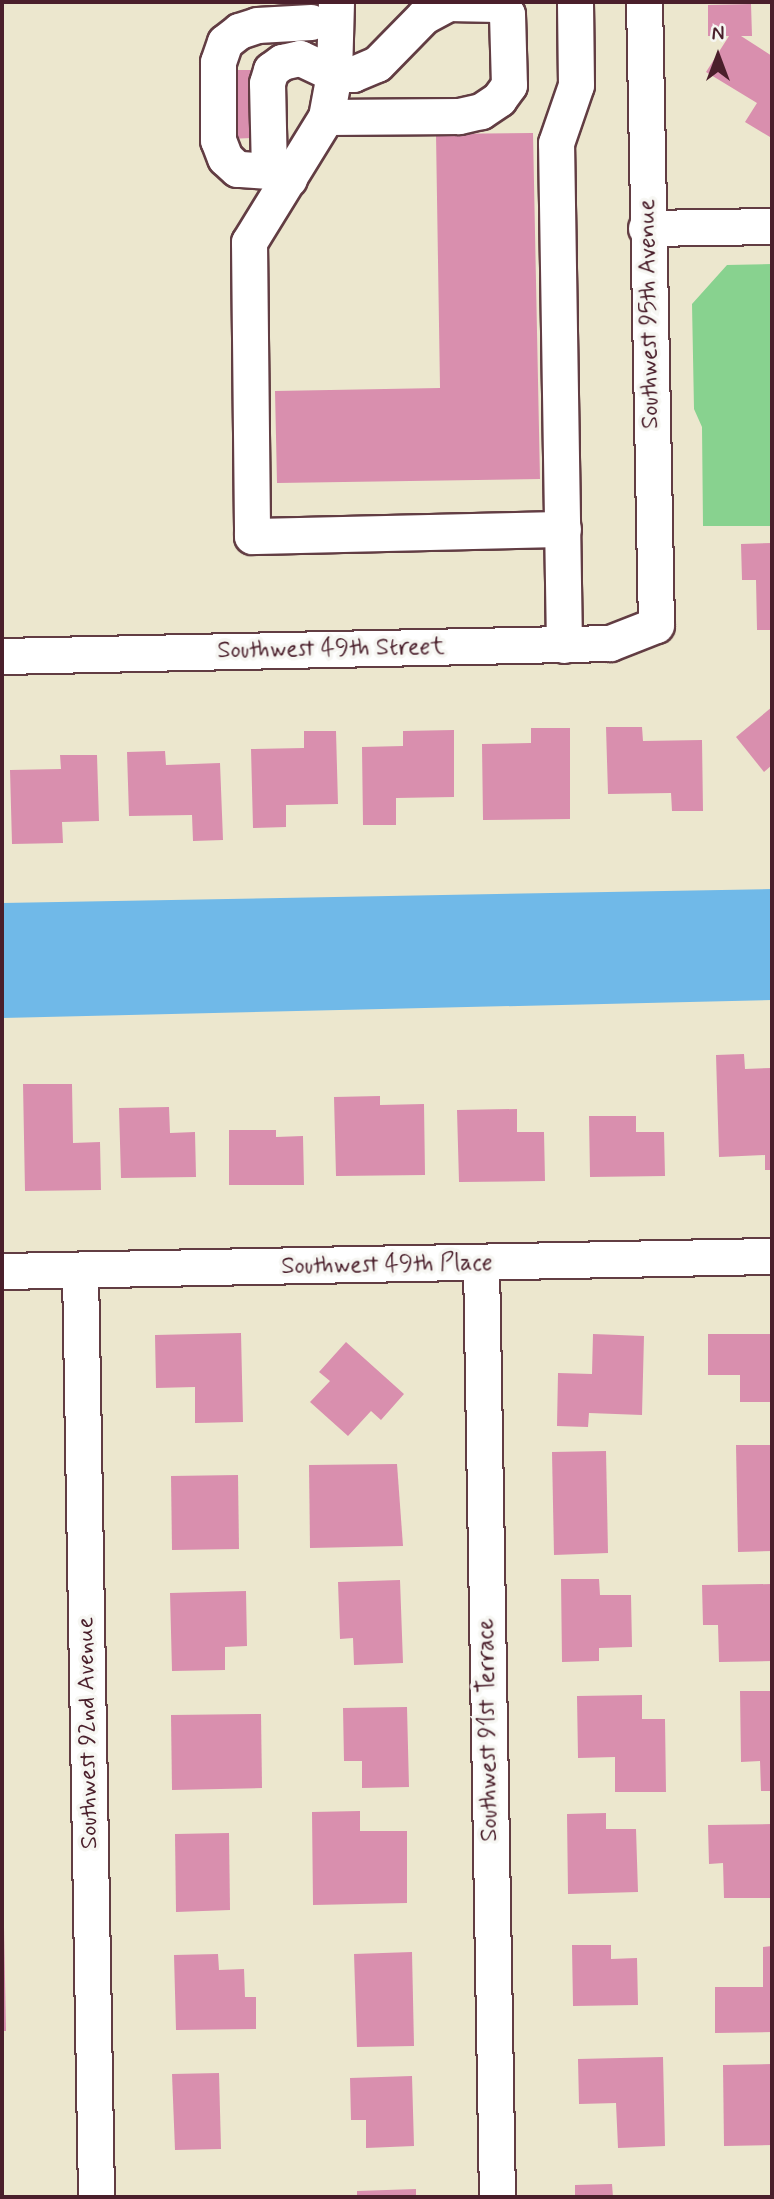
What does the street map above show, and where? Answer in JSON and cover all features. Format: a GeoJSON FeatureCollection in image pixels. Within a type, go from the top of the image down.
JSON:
{"type":"FeatureCollection","features":[{"type":"Feature","properties":{"kind":"street"},"geometry":{"type":"LineString","coordinates":[[564,645],[556,143],[576,85],[575,2]]}},
{"type":"Feature","properties":{"kind":"street","name":"Southwest 95th Avenue"},"geometry":{"type":"LineString","coordinates":[[644,2],[646,228],[656,625]]}},
{"type":"Feature","properties":{"kind":"street"},"geometry":{"type":"LineString","coordinates":[[279,175],[267,83],[271,70],[282,61],[300,58],[324,69],[353,74],[377,64],[424,16],[448,3],[497,4],[506,14],[509,85],[499,99],[481,111],[459,116],[326,117]]}},
{"type":"Feature","properties":{"kind":"street"},"geometry":{"type":"LineString","coordinates":[[279,175],[237,169],[225,158],[218,140],[218,61],[225,42],[239,31],[319,9],[326,117],[279,175],[249,242],[252,536],[563,529]]}},
{"type":"Feature","properties":{"kind":"street"},"geometry":{"type":"LineString","coordinates":[[646,228],[772,226]]}},
{"type":"Feature","properties":{"kind":"street","name":"Southwest 49th Street"},"geometry":{"type":"LineString","coordinates":[[2,656],[610,643],[656,625]]}},
{"type":"Feature","properties":{"kind":"street","name":"Southwest 49th Place"},"geometry":{"type":"LineString","coordinates":[[2,1271],[772,1256]]}},
{"type":"Feature","properties":{"kind":"street","name":"Southwest 91st Terrace"},"geometry":{"type":"LineString","coordinates":[[481,1263],[497,2197]]}},
{"type":"Feature","properties":{"kind":"street","name":"Southwest 92nd Avenue"},"geometry":{"type":"LineString","coordinates":[[80,1270],[96,2197]]}},
{"type":"Feature","properties":{"kind":"green space"},"geometry":{"type":"Polygon","coordinates":[[[772,264],[772,526],[703,526],[702,427],[694,409],[692,304],[727,265],[772,264]]]}},
{"type":"Feature","properties":{"kind":"water"},"geometry":{"type":"Polygon","coordinates":[[[772,889],[772,1000],[2,1018],[2,903],[772,889]]]}},
{"type":"Feature","properties":{"kind":"building"},"geometry":{"type":"Polygon","coordinates":[[[751,4],[752,36],[741,36],[772,56],[770,137],[745,122],[757,103],[706,72],[729,36],[708,36],[708,5],[751,4]]]}},
{"type":"Feature","properties":{"kind":"building"},"geometry":{"type":"Polygon","coordinates":[[[227,70],[252,70],[252,138],[227,139],[227,70]]]}},
{"type":"Feature","properties":{"kind":"building"},"geometry":{"type":"Polygon","coordinates":[[[533,133],[540,479],[277,483],[275,391],[440,388],[436,134],[533,133]]]}},
{"type":"Feature","properties":{"kind":"building"},"geometry":{"type":"Polygon","coordinates":[[[772,543],[772,630],[757,630],[756,580],[742,580],[741,544],[772,543]]]}},
{"type":"Feature","properties":{"kind":"building"},"geometry":{"type":"Polygon","coordinates":[[[772,707],[772,765],[764,772],[736,737],[772,707]]]}},
{"type":"Feature","properties":{"kind":"building"},"geometry":{"type":"Polygon","coordinates":[[[606,727],[642,727],[643,741],[702,740],[703,811],[672,811],[671,793],[608,794],[606,727]]]}},
{"type":"Feature","properties":{"kind":"building"},"geometry":{"type":"Polygon","coordinates":[[[531,728],[570,728],[570,819],[483,820],[482,744],[531,743],[531,728]]]}},
{"type":"Feature","properties":{"kind":"building"},"geometry":{"type":"Polygon","coordinates":[[[454,730],[454,797],[396,798],[396,825],[363,825],[362,747],[403,746],[403,731],[454,730]]]}},
{"type":"Feature","properties":{"kind":"building"},"geometry":{"type":"Polygon","coordinates":[[[304,731],[336,731],[338,804],[286,805],[286,827],[253,828],[251,749],[304,748],[304,731]]]}},
{"type":"Feature","properties":{"kind":"building"},"geometry":{"type":"Polygon","coordinates":[[[165,751],[166,765],[220,763],[223,840],[193,841],[192,815],[129,816],[127,752],[165,751]]]}},
{"type":"Feature","properties":{"kind":"building"},"geometry":{"type":"Polygon","coordinates":[[[60,755],[97,755],[99,821],[62,822],[63,843],[12,844],[10,770],[61,769],[60,755]]]}},
{"type":"Feature","properties":{"kind":"building"},"geometry":{"type":"Polygon","coordinates":[[[744,1054],[745,1069],[772,1068],[772,1170],[765,1170],[765,1155],[719,1157],[716,1055],[744,1054]]]}},
{"type":"Feature","properties":{"kind":"building"},"geometry":{"type":"Polygon","coordinates":[[[23,1084],[72,1084],[73,1143],[100,1142],[101,1190],[25,1191],[23,1084]]]}},
{"type":"Feature","properties":{"kind":"building"},"geometry":{"type":"Polygon","coordinates":[[[380,1096],[380,1105],[424,1104],[425,1175],[336,1176],[334,1097],[380,1096]]]}},
{"type":"Feature","properties":{"kind":"building"},"geometry":{"type":"Polygon","coordinates":[[[169,1107],[170,1133],[195,1132],[196,1177],[121,1178],[119,1108],[169,1107]]]}},
{"type":"Feature","properties":{"kind":"building"},"geometry":{"type":"Polygon","coordinates":[[[517,1109],[517,1132],[544,1132],[545,1181],[459,1182],[457,1110],[517,1109]]]}},
{"type":"Feature","properties":{"kind":"building"},"geometry":{"type":"Polygon","coordinates":[[[589,1116],[636,1116],[636,1132],[664,1132],[665,1176],[590,1177],[589,1116]]]}},
{"type":"Feature","properties":{"kind":"building"},"geometry":{"type":"Polygon","coordinates":[[[229,1130],[276,1130],[276,1137],[303,1136],[304,1185],[229,1185],[229,1130]]]}},
{"type":"Feature","properties":{"kind":"building"},"geometry":{"type":"Polygon","coordinates":[[[241,1333],[243,1422],[195,1423],[195,1387],[156,1388],[155,1335],[241,1333]]]}},
{"type":"Feature","properties":{"kind":"building"},"geometry":{"type":"Polygon","coordinates":[[[593,1334],[644,1336],[642,1415],[589,1413],[588,1427],[557,1426],[558,1373],[592,1374],[593,1334]]]}},
{"type":"Feature","properties":{"kind":"building"},"geometry":{"type":"Polygon","coordinates":[[[708,1334],[772,1334],[772,1402],[740,1402],[740,1375],[708,1375],[708,1334]]]}},
{"type":"Feature","properties":{"kind":"building"},"geometry":{"type":"Polygon","coordinates":[[[346,1342],[404,1394],[381,1420],[371,1411],[348,1436],[310,1402],[330,1381],[319,1372],[346,1342]]]}},
{"type":"Feature","properties":{"kind":"building"},"geometry":{"type":"Polygon","coordinates":[[[736,1445],[772,1445],[772,1551],[738,1552],[736,1445]]]}},
{"type":"Feature","properties":{"kind":"building"},"geometry":{"type":"Polygon","coordinates":[[[606,1451],[608,1553],[554,1555],[552,1452],[606,1451]]]}},
{"type":"Feature","properties":{"kind":"building"},"geometry":{"type":"Polygon","coordinates":[[[397,1464],[403,1546],[310,1548],[309,1465],[397,1464]]]}},
{"type":"Feature","properties":{"kind":"building"},"geometry":{"type":"Polygon","coordinates":[[[238,1475],[239,1549],[172,1550],[171,1476],[238,1475]]]}},
{"type":"Feature","properties":{"kind":"building"},"geometry":{"type":"Polygon","coordinates":[[[561,1579],[599,1579],[600,1595],[631,1595],[632,1647],[599,1648],[599,1661],[562,1662],[561,1579]]]}},
{"type":"Feature","properties":{"kind":"building"},"geometry":{"type":"Polygon","coordinates":[[[400,1580],[403,1663],[354,1665],[353,1638],[340,1639],[338,1582],[400,1580]]]}},
{"type":"Feature","properties":{"kind":"building"},"geometry":{"type":"Polygon","coordinates":[[[772,1584],[772,1661],[719,1662],[718,1625],[703,1625],[702,1585],[772,1584]]]}},
{"type":"Feature","properties":{"kind":"building"},"geometry":{"type":"Polygon","coordinates":[[[246,1591],[247,1646],[225,1647],[225,1670],[172,1671],[170,1593],[246,1591]]]}},
{"type":"Feature","properties":{"kind":"building"},"geometry":{"type":"Polygon","coordinates":[[[740,1691],[772,1691],[772,1791],[761,1791],[760,1761],[741,1762],[740,1691]]]}},
{"type":"Feature","properties":{"kind":"building"},"geometry":{"type":"Polygon","coordinates":[[[642,1695],[642,1719],[665,1719],[666,1792],[615,1792],[615,1757],[578,1758],[577,1696],[642,1695]]]}},
{"type":"Feature","properties":{"kind":"building"},"geometry":{"type":"Polygon","coordinates":[[[407,1707],[409,1787],[362,1788],[362,1761],[344,1761],[343,1708],[407,1707]]]}},
{"type":"Feature","properties":{"kind":"building"},"geometry":{"type":"Polygon","coordinates":[[[261,1714],[262,1788],[172,1790],[171,1715],[261,1714]]]}},
{"type":"Feature","properties":{"kind":"building"},"geometry":{"type":"Polygon","coordinates":[[[360,1811],[360,1831],[407,1831],[407,1903],[313,1905],[312,1812],[360,1811]]]}},
{"type":"Feature","properties":{"kind":"building"},"geometry":{"type":"Polygon","coordinates":[[[606,1813],[606,1829],[636,1829],[638,1892],[568,1894],[567,1814],[606,1813]]]}},
{"type":"Feature","properties":{"kind":"building"},"geometry":{"type":"Polygon","coordinates":[[[772,1824],[772,1898],[724,1898],[723,1863],[709,1864],[708,1825],[772,1824]]]}},
{"type":"Feature","properties":{"kind":"building"},"geometry":{"type":"Polygon","coordinates":[[[229,1833],[230,1910],[176,1912],[175,1834],[229,1833]]]}},
{"type":"Feature","properties":{"kind":"building"},"geometry":{"type":"Polygon","coordinates":[[[4,1927],[6,2031],[2,2031],[4,1927]]]}},
{"type":"Feature","properties":{"kind":"building"},"geometry":{"type":"Polygon","coordinates":[[[572,1945],[611,1945],[611,1959],[637,1958],[638,2005],[573,2006],[572,1945]]]}},
{"type":"Feature","properties":{"kind":"building"},"geometry":{"type":"Polygon","coordinates":[[[772,1946],[772,2032],[715,2033],[715,1987],[763,1987],[763,1947],[772,1946]]]}},
{"type":"Feature","properties":{"kind":"building"},"geometry":{"type":"Polygon","coordinates":[[[412,1952],[414,2046],[357,2047],[354,1954],[412,1952]]]}},
{"type":"Feature","properties":{"kind":"building"},"geometry":{"type":"Polygon","coordinates":[[[218,1954],[219,1970],[244,1969],[245,1997],[256,1997],[256,2029],[176,2030],[174,1955],[218,1954]]]}},
{"type":"Feature","properties":{"kind":"building"},"geometry":{"type":"Polygon","coordinates":[[[663,2057],[665,2146],[618,2148],[616,2103],[579,2104],[578,2059],[663,2057]]]}},
{"type":"Feature","properties":{"kind":"building"},"geometry":{"type":"Polygon","coordinates":[[[772,2064],[772,2145],[724,2146],[723,2065],[772,2064]]]}},
{"type":"Feature","properties":{"kind":"building"},"geometry":{"type":"Polygon","coordinates":[[[219,2073],[221,2149],[175,2150],[172,2074],[219,2073]]]}},
{"type":"Feature","properties":{"kind":"building"},"geometry":{"type":"Polygon","coordinates":[[[412,2076],[414,2146],[366,2148],[366,2120],[351,2120],[350,2078],[412,2076]]]}},
{"type":"Feature","properties":{"kind":"building"},"geometry":{"type":"Polygon","coordinates":[[[612,2184],[613,2197],[575,2197],[575,2185],[612,2184]]]}},
{"type":"Feature","properties":{"kind":"building"},"geometry":{"type":"Polygon","coordinates":[[[416,2189],[416,2197],[357,2197],[357,2191],[416,2189]]]}}]}
